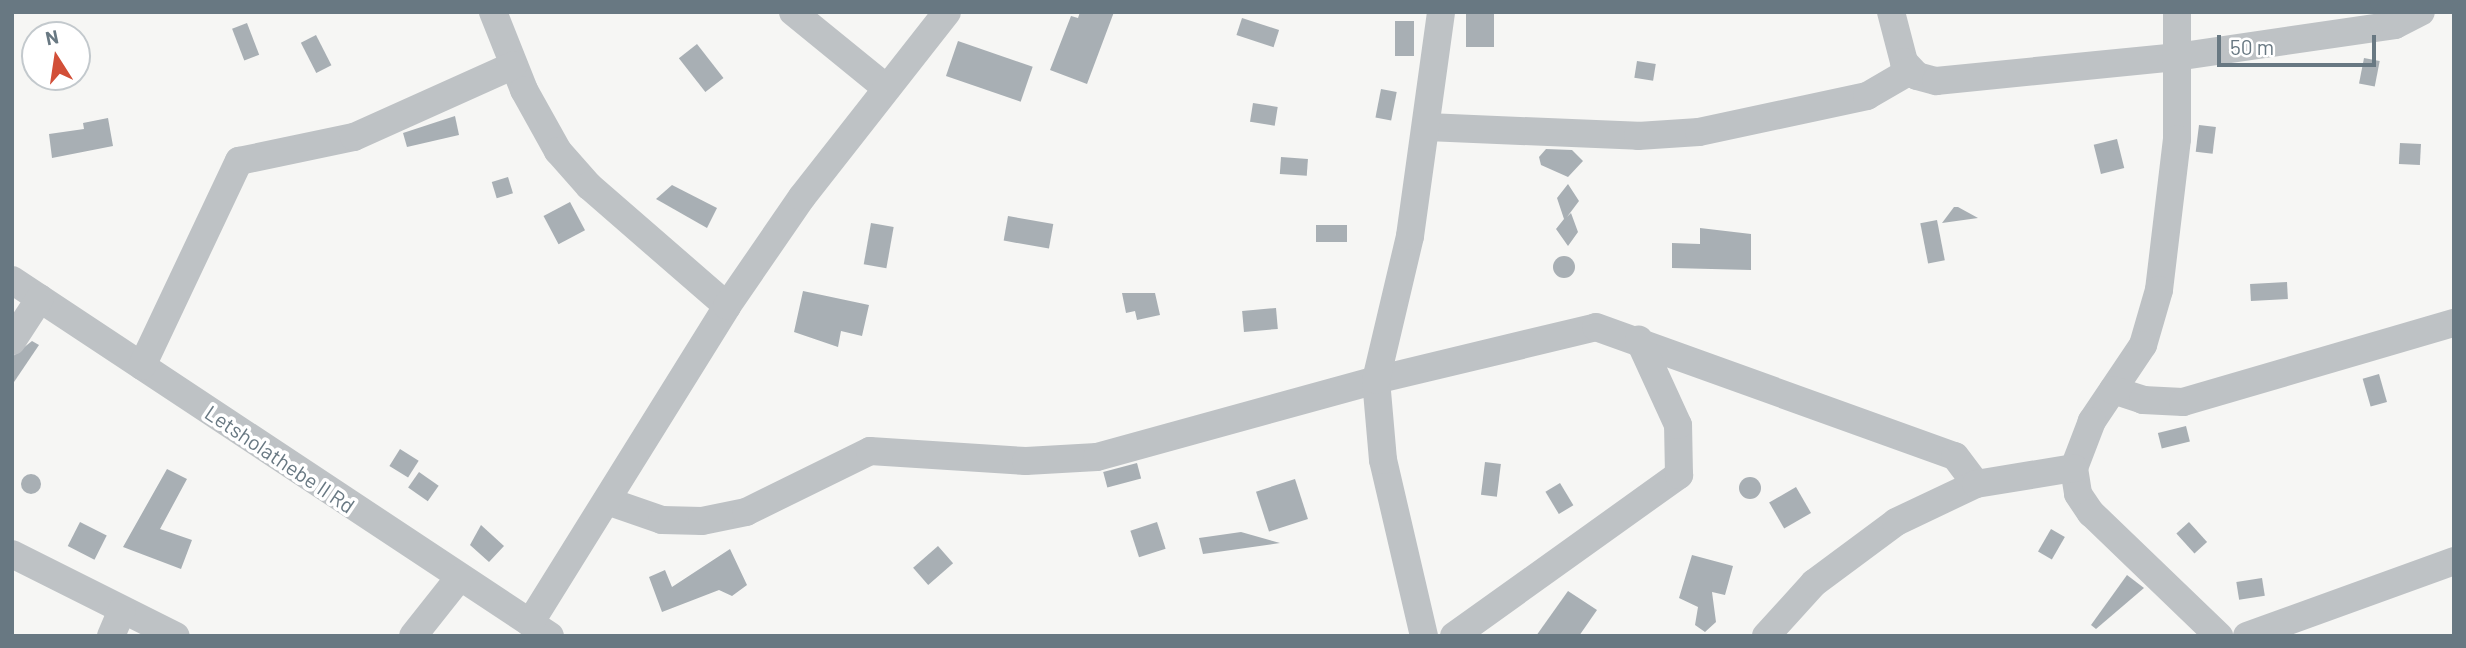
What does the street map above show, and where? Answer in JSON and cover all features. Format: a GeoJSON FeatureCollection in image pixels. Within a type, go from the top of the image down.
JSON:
{"type":"FeatureCollection","features":[{"type":"Feature","properties":{"kind":"street"},"geometry":{"type":"LineString","coordinates":[[493,12],[542,129],[574,171],[727,306]]}},
{"type":"Feature","properties":{"kind":"street"},"geometry":{"type":"LineString","coordinates":[[793,12],[885,87]]}},
{"type":"Feature","properties":{"kind":"street"},"geometry":{"type":"LineString","coordinates":[[540,629],[610,502],[727,306],[885,87],[947,12]]}},
{"type":"Feature","properties":{"kind":"street"},"geometry":{"type":"LineString","coordinates":[[1424,636],[1383,460],[1376,380],[1410,236],[1441,12]]}},
{"type":"Feature","properties":{"kind":"street"},"geometry":{"type":"LineString","coordinates":[[1891,12],[1910,71]]}},
{"type":"Feature","properties":{"kind":"street"},"geometry":{"type":"LineString","coordinates":[[2177,12],[2172,214],[2159,290],[2143,345],[2092,421],[2074,468],[2078,494],[2091,513],[2218,636]]}},
{"type":"Feature","properties":{"kind":"street"},"geometry":{"type":"LineString","coordinates":[[1910,71],[1936,81],[2176,57],[2395,25],[2421,12]]}},
{"type":"Feature","properties":{"kind":"street"},"geometry":{"type":"LineString","coordinates":[[142,366],[239,161],[354,137],[514,65]]}},
{"type":"Feature","properties":{"kind":"street"},"geometry":{"type":"LineString","coordinates":[[1427,127],[1638,136],[1699,132],[1867,96],[1910,71]]}},
{"type":"Feature","properties":{"kind":"street","name":"Letsholathebe II Rd"},"geometry":{"type":"LineString","coordinates":[[12,280],[459,579],[540,629]]}},
{"type":"Feature","properties":{"kind":"street"},"geometry":{"type":"LineString","coordinates":[[12,341],[40,298]]}},
{"type":"Feature","properties":{"kind":"street"},"geometry":{"type":"LineString","coordinates":[[2113,390],[2143,400],[2183,402],[2454,323]]}},
{"type":"Feature","properties":{"kind":"street"},"geometry":{"type":"LineString","coordinates":[[610,502],[662,520],[702,521],[746,512],[870,452],[1026,461],[1097,457],[1376,380],[1586,327],[1639,340],[1955,456],[1976,484]]}},
{"type":"Feature","properties":{"kind":"street"},"geometry":{"type":"LineString","coordinates":[[1454,636],[1679,475],[1678,425],[1639,340]]}},
{"type":"Feature","properties":{"kind":"street"},"geometry":{"type":"LineString","coordinates":[[1766,636],[1814,583],[1896,523],[1976,484],[2074,468]]}},
{"type":"Feature","properties":{"kind":"street"},"geometry":{"type":"LineString","coordinates":[[12,554],[176,636]]}},
{"type":"Feature","properties":{"kind":"street"},"geometry":{"type":"LineString","coordinates":[[2247,636],[2454,561]]}},
{"type":"Feature","properties":{"kind":"street"},"geometry":{"type":"LineString","coordinates":[[413,636],[459,579]]}},
{"type":"Feature","properties":{"kind":"street"},"geometry":{"type":"LineString","coordinates":[[111,636],[122,610]]}},
{"type":"Feature","properties":{"kind":"building"},"geometry":{"type":"Polygon","coordinates":[[[1080,12],[1114,12],[1087,84],[1050,70],[1071,16],[1078,18],[1080,12]]]}},
{"type":"Feature","properties":{"kind":"building"},"geometry":{"type":"Polygon","coordinates":[[[1466,12],[1494,12],[1494,47],[1466,47],[1466,12]]]}},
{"type":"Feature","properties":{"kind":"building"},"geometry":{"type":"Polygon","coordinates":[[[1242,18],[1279,30],[1274,47],[1236,35],[1242,18]]]}},
{"type":"Feature","properties":{"kind":"building"},"geometry":{"type":"Polygon","coordinates":[[[1395,21],[1414,21],[1414,56],[1395,56],[1395,21]]]}},
{"type":"Feature","properties":{"kind":"building"},"geometry":{"type":"Polygon","coordinates":[[[247,23],[259,55],[244,60],[232,29],[247,23]]]}},
{"type":"Feature","properties":{"kind":"building"},"geometry":{"type":"Polygon","coordinates":[[[316,35],[331,65],[316,73],[301,43],[316,35]]]}},
{"type":"Feature","properties":{"kind":"building"},"geometry":{"type":"Polygon","coordinates":[[[958,41],[1033,67],[1021,102],[946,76],[958,41]]]}},
{"type":"Feature","properties":{"kind":"building"},"geometry":{"type":"Polygon","coordinates":[[[697,44],[723,78],[705,92],[679,58],[697,44]]]}},
{"type":"Feature","properties":{"kind":"building"},"geometry":{"type":"Polygon","coordinates":[[[2364,58],[2380,61],[2375,87],[2359,84],[2364,58]]]}},
{"type":"Feature","properties":{"kind":"building"},"geometry":{"type":"Polygon","coordinates":[[[1637,61],[1656,64],[1653,81],[1634,78],[1637,61]]]}},
{"type":"Feature","properties":{"kind":"building"},"geometry":{"type":"Polygon","coordinates":[[[1381,89],[1397,92],[1391,121],[1375,117],[1381,89]]]}},
{"type":"Feature","properties":{"kind":"building"},"geometry":{"type":"Polygon","coordinates":[[[1253,103],[1278,107],[1275,126],[1250,122],[1253,103]]]}},
{"type":"Feature","properties":{"kind":"building"},"geometry":{"type":"Polygon","coordinates":[[[455,116],[459,135],[407,147],[403,133],[455,116]]]}},
{"type":"Feature","properties":{"kind":"building"},"geometry":{"type":"Polygon","coordinates":[[[108,118],[113,146],[52,158],[49,134],[84,129],[83,123],[108,118]]]}},
{"type":"Feature","properties":{"kind":"building"},"geometry":{"type":"Polygon","coordinates":[[[2199,125],[2216,127],[2213,154],[2196,152],[2199,125]]]}},
{"type":"Feature","properties":{"kind":"building"},"geometry":{"type":"Polygon","coordinates":[[[2117,139],[2124,168],[2101,174],[2094,145],[2117,139]]]}},
{"type":"Feature","properties":{"kind":"building"},"geometry":{"type":"Polygon","coordinates":[[[2400,143],[2421,144],[2420,165],[2399,164],[2400,143]]]}},
{"type":"Feature","properties":{"kind":"building"},"geometry":{"type":"Polygon","coordinates":[[[1546,149],[1572,150],[1583,161],[1568,177],[1541,165],[1539,157],[1546,149]]]}},
{"type":"Feature","properties":{"kind":"building"},"geometry":{"type":"Polygon","coordinates":[[[1281,157],[1308,159],[1307,176],[1280,174],[1281,157]]]}},
{"type":"Feature","properties":{"kind":"building"},"geometry":{"type":"Polygon","coordinates":[[[508,177],[513,193],[497,198],[492,182],[508,177]]]}},
{"type":"Feature","properties":{"kind":"building"},"geometry":{"type":"Polygon","coordinates":[[[1568,184],[1579,201],[1567,217],[1571,213],[1578,232],[1568,246],[1556,229],[1564,219],[1557,198],[1568,184]]]}},
{"type":"Feature","properties":{"kind":"building"},"geometry":{"type":"Polygon","coordinates":[[[672,185],[717,208],[707,228],[656,199],[672,185]]]}},
{"type":"Feature","properties":{"kind":"building"},"geometry":{"type":"Polygon","coordinates":[[[570,202],[585,230],[559,244],[544,216],[570,202]]]}},
{"type":"Feature","properties":{"kind":"building"},"geometry":{"type":"Polygon","coordinates":[[[1954,207],[1958,207],[1978,218],[1942,223],[1954,207]]]}},
{"type":"Feature","properties":{"kind":"building"},"geometry":{"type":"Polygon","coordinates":[[[1008,216],[1053,224],[1049,249],[1004,241],[1008,216]]]}},
{"type":"Feature","properties":{"kind":"building"},"geometry":{"type":"Polygon","coordinates":[[[1937,220],[1945,260],[1928,263],[1920,223],[1937,220]]]}},
{"type":"Feature","properties":{"kind":"building"},"geometry":{"type":"Polygon","coordinates":[[[871,223],[894,227],[886,268],[864,264],[871,223]]]}},
{"type":"Feature","properties":{"kind":"building"},"geometry":{"type":"Polygon","coordinates":[[[1316,225],[1347,225],[1347,242],[1316,242],[1316,225]]]}},
{"type":"Feature","properties":{"kind":"building"},"geometry":{"type":"Polygon","coordinates":[[[1700,228],[1751,234],[1751,270],[1672,268],[1672,243],[1700,244],[1700,228]]]}},
{"type":"Feature","properties":{"kind":"building"},"geometry":{"type":"Polygon","coordinates":[[[1564,256],[1572,259],[1575,267],[1572,275],[1564,278],[1556,275],[1553,267],[1556,259],[1564,256]]]}},
{"type":"Feature","properties":{"kind":"building"},"geometry":{"type":"Polygon","coordinates":[[[2287,282],[2288,299],[2251,301],[2250,284],[2287,282]]]}},
{"type":"Feature","properties":{"kind":"building"},"geometry":{"type":"Polygon","coordinates":[[[803,291],[869,305],[862,336],[841,331],[838,347],[794,332],[803,291]]]}},
{"type":"Feature","properties":{"kind":"building"},"geometry":{"type":"Polygon","coordinates":[[[1122,293],[1155,293],[1160,315],[1137,320],[1135,311],[1126,313],[1122,293]]]}},
{"type":"Feature","properties":{"kind":"building"},"geometry":{"type":"Polygon","coordinates":[[[1276,308],[1278,329],[1244,332],[1242,311],[1276,308]]]}},
{"type":"Feature","properties":{"kind":"building"},"geometry":{"type":"Polygon","coordinates":[[[32,341],[39,345],[12,385],[12,357],[32,341]]]}},
{"type":"Feature","properties":{"kind":"building"},"geometry":{"type":"Polygon","coordinates":[[[2379,374],[2387,402],[2371,407],[2363,379],[2379,374]]]}},
{"type":"Feature","properties":{"kind":"building"},"geometry":{"type":"Polygon","coordinates":[[[2186,426],[2190,442],[2162,449],[2158,433],[2186,426]]]}},
{"type":"Feature","properties":{"kind":"building"},"geometry":{"type":"Polygon","coordinates":[[[400,449],[419,461],[408,478],[389,466],[400,449]]]}},
{"type":"Feature","properties":{"kind":"building"},"geometry":{"type":"Polygon","coordinates":[[[1485,462],[1501,464],[1497,497],[1481,495],[1485,462]]]}},
{"type":"Feature","properties":{"kind":"building"},"geometry":{"type":"Polygon","coordinates":[[[1137,463],[1141,478],[1107,488],[1103,472],[1137,463]]]}},
{"type":"Feature","properties":{"kind":"building"},"geometry":{"type":"Polygon","coordinates":[[[167,469],[187,479],[160,529],[192,540],[181,569],[123,547],[167,469]]]}},
{"type":"Feature","properties":{"kind":"building"},"geometry":{"type":"Polygon","coordinates":[[[419,472],[439,486],[428,501],[408,488],[419,472]]]}},
{"type":"Feature","properties":{"kind":"building"},"geometry":{"type":"Polygon","coordinates":[[[31,474],[38,477],[41,484],[38,491],[31,494],[24,491],[21,484],[24,477],[31,474]]]}},
{"type":"Feature","properties":{"kind":"building"},"geometry":{"type":"Polygon","coordinates":[[[1750,477],[1758,480],[1761,488],[1758,496],[1750,499],[1742,496],[1739,488],[1742,480],[1750,477]]]}},
{"type":"Feature","properties":{"kind":"building"},"geometry":{"type":"Polygon","coordinates":[[[1295,479],[1308,519],[1269,532],[1256,492],[1295,479]]]}},
{"type":"Feature","properties":{"kind":"building"},"geometry":{"type":"Polygon","coordinates":[[[1560,483],[1573,505],[1559,514],[1545,492],[1560,483]]]}},
{"type":"Feature","properties":{"kind":"building"},"geometry":{"type":"Polygon","coordinates":[[[1796,487],[1811,513],[1784,528],[1769,502],[1796,487]]]}},
{"type":"Feature","properties":{"kind":"building"},"geometry":{"type":"Polygon","coordinates":[[[80,522],[107,536],[94,560],[68,546],[80,522]]]}},
{"type":"Feature","properties":{"kind":"building"},"geometry":{"type":"Polygon","coordinates":[[[1157,522],[1166,549],[1139,557],[1130,531],[1157,522]]]}},
{"type":"Feature","properties":{"kind":"building"},"geometry":{"type":"Polygon","coordinates":[[[2189,522],[2207,542],[2194,553],[2176,533],[2189,522]]]}},
{"type":"Feature","properties":{"kind":"building"},"geometry":{"type":"Polygon","coordinates":[[[481,525],[504,546],[489,562],[470,545],[481,525]]]}},
{"type":"Feature","properties":{"kind":"building"},"geometry":{"type":"Polygon","coordinates":[[[2051,529],[2065,537],[2052,560],[2038,552],[2051,529]]]}},
{"type":"Feature","properties":{"kind":"building"},"geometry":{"type":"Polygon","coordinates":[[[1241,532],[1280,543],[1203,554],[1199,538],[1241,532]]]}},
{"type":"Feature","properties":{"kind":"building"},"geometry":{"type":"Polygon","coordinates":[[[938,546],[953,563],[928,585],[913,568],[938,546]]]}},
{"type":"Feature","properties":{"kind":"building"},"geometry":{"type":"Polygon","coordinates":[[[730,549],[747,585],[732,596],[719,590],[662,612],[649,577],[665,570],[672,587],[730,549]]]}},
{"type":"Feature","properties":{"kind":"building"},"geometry":{"type":"Polygon","coordinates":[[[1692,555],[1733,566],[1725,595],[1712,592],[1716,622],[1705,632],[1695,625],[1698,607],[1679,598],[1692,555]]]}},
{"type":"Feature","properties":{"kind":"building"},"geometry":{"type":"Polygon","coordinates":[[[2127,575],[2144,588],[2096,629],[2091,625],[2127,575]]]}},
{"type":"Feature","properties":{"kind":"building"},"geometry":{"type":"Polygon","coordinates":[[[2262,578],[2265,596],[2239,600],[2236,582],[2262,578]]]}},
{"type":"Feature","properties":{"kind":"building"},"geometry":{"type":"Polygon","coordinates":[[[1568,591],[1597,610],[1579,636],[1536,636],[1568,591]]]}}]}
